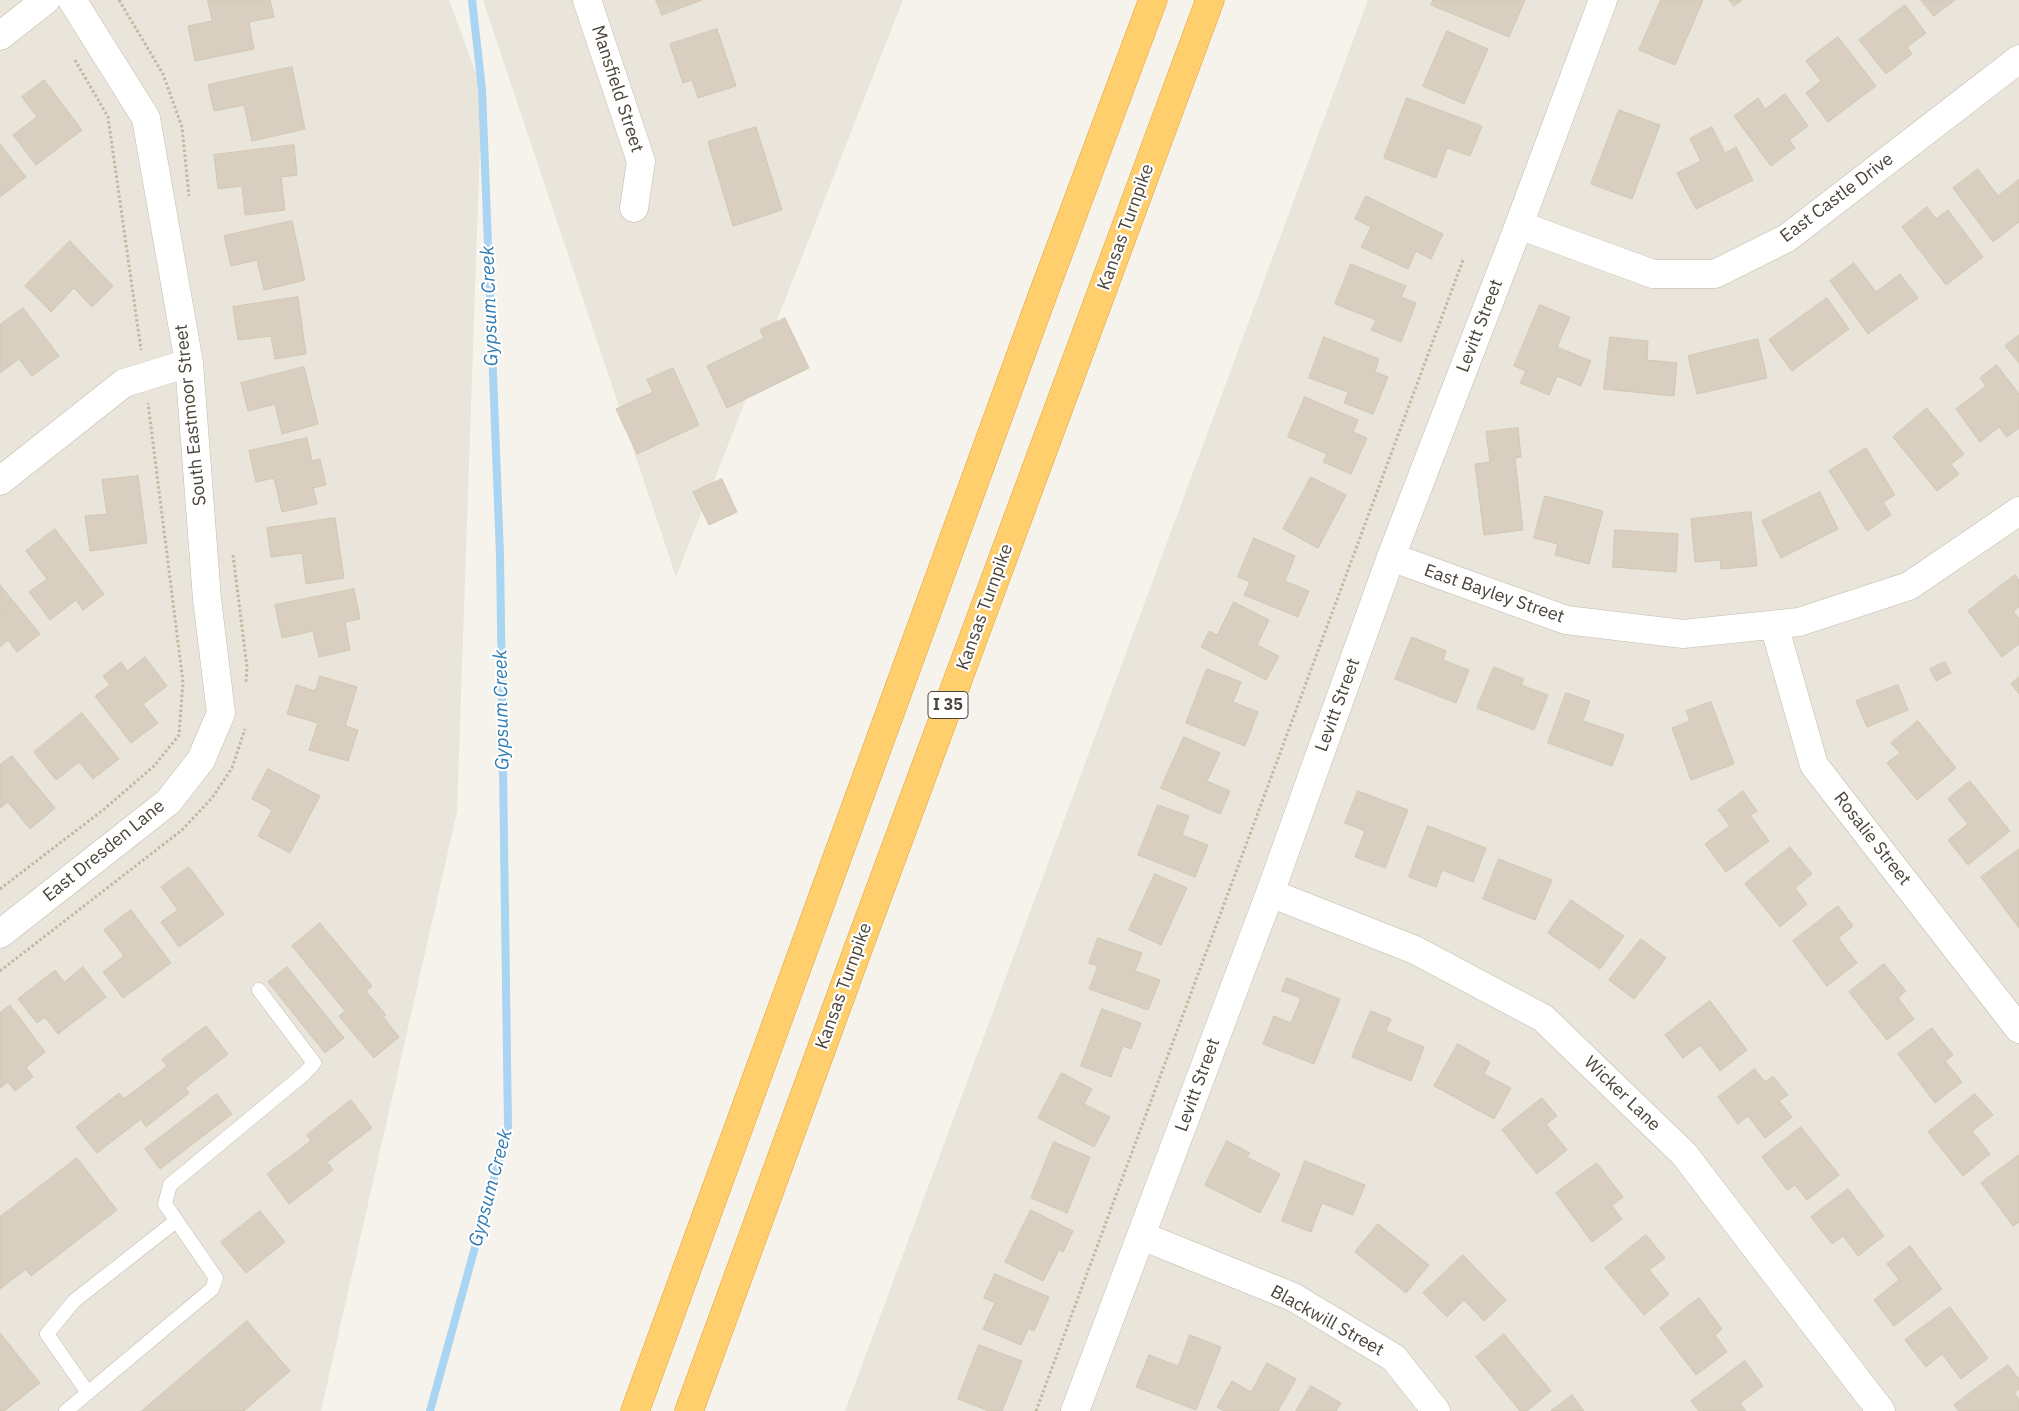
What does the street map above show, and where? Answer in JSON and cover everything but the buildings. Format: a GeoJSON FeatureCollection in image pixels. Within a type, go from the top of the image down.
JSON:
{"type":"FeatureCollection","features":[{"type":"Feature","properties":{"kind":"highway"},"geometry":{"type":"LineString","coordinates":[[635,1411],[1043,294],[1153,0]]}},
{"type":"Feature","properties":{"kind":"highway","name":"Kansas Turnpike"},"geometry":{"type":"LineString","coordinates":[[689,1411],[861,940],[1210,0]]}},
{"type":"Feature","properties":{"kind":"street"},"geometry":{"type":"LineString","coordinates":[[0,36],[46,0]]}},
{"type":"Feature","properties":{"kind":"street","name":"South Eastmoor Street"},"geometry":{"type":"LineString","coordinates":[[72,0],[146,118],[189,363],[206,599],[221,713],[201,760]]}},
{"type":"Feature","properties":{"kind":"street","name":"Mansfield Street"},"geometry":{"type":"LineString","coordinates":[[587,0],[641,161],[634,208]]}},
{"type":"Feature","properties":{"kind":"street","name":"Levitt Street"},"geometry":{"type":"LineString","coordinates":[[1075,1411],[1270,893],[1391,558],[1603,0]]}},
{"type":"Feature","properties":{"kind":"street","name":"East Castle Drive"},"geometry":{"type":"LineString","coordinates":[[1519,225],[1653,274],[1715,274],[1787,238],[2019,59]]}},
{"type":"Feature","properties":{"kind":"street"},"geometry":{"type":"LineString","coordinates":[[0,481],[124,383],[189,363]]}},
{"type":"Feature","properties":{"kind":"street","name":"East Bayley Street"},"geometry":{"type":"LineString","coordinates":[[1391,558],[1566,620],[1683,634],[1799,622],[1909,586],[2019,511]]}},
{"type":"Feature","properties":{"kind":"street","name":"Rosalie Street"},"geometry":{"type":"LineString","coordinates":[[1774,624],[1814,765],[2019,1029]]}},
{"type":"Feature","properties":{"kind":"street","name":"East Dresden Lane"},"geometry":{"type":"LineString","coordinates":[[0,934],[168,802],[201,760]]}},
{"type":"Feature","properties":{"kind":"street","name":"Wicker Lane"},"geometry":{"type":"LineString","coordinates":[[1270,893],[1415,950],[1543,1018],[1684,1154],[1881,1411]]}},
{"type":"Feature","properties":{"kind":"street","name":"Blackwill Street"},"geometry":{"type":"LineString","coordinates":[[1142,1236],[1293,1297],[1394,1358],[1436,1411]]}},
{"type":"Feature","properties":{"kind":"lane"},"geometry":{"type":"LineString","coordinates":[[66,1411],[212,1289],[216,1278],[165,1204],[170,1185],[304,1074],[314,1063],[259,990]]}},
{"type":"Feature","properties":{"kind":"lane"},"geometry":{"type":"LineString","coordinates":[[88,1393],[47,1334],[74,1301],[176,1221]]}},
{"type":"Feature","properties":{"kind":"path"},"geometry":{"type":"LineString","coordinates":[[0,889],[110,804],[154,766],[179,735],[183,682],[108,117],[74,58]]}},
{"type":"Feature","properties":{"kind":"path"},"geometry":{"type":"LineString","coordinates":[[1036,1411],[1463,260]]}},
{"type":"Feature","properties":{"kind":"shaded area"},"geometry":{"type":"Polygon","coordinates":[[[0,0],[449,0],[482,89],[457,812],[321,1411],[0,1411],[0,0]]]}},
{"type":"Feature","properties":{"kind":"shaded area"},"geometry":{"type":"Polygon","coordinates":[[[483,0],[903,0],[676,577],[483,0]]]}},
{"type":"Feature","properties":{"kind":"shaded area"},"geometry":{"type":"Polygon","coordinates":[[[1368,0],[2019,0],[2019,1411],[845,1411],[1368,0]]]}},
{"type":"Feature","properties":{"kind":"waterway","name":"Gypsum Creek"},"geometry":{"type":"LineString","coordinates":[[430,1411],[508,1127],[500,555],[482,89],[472,0]]}}]}
